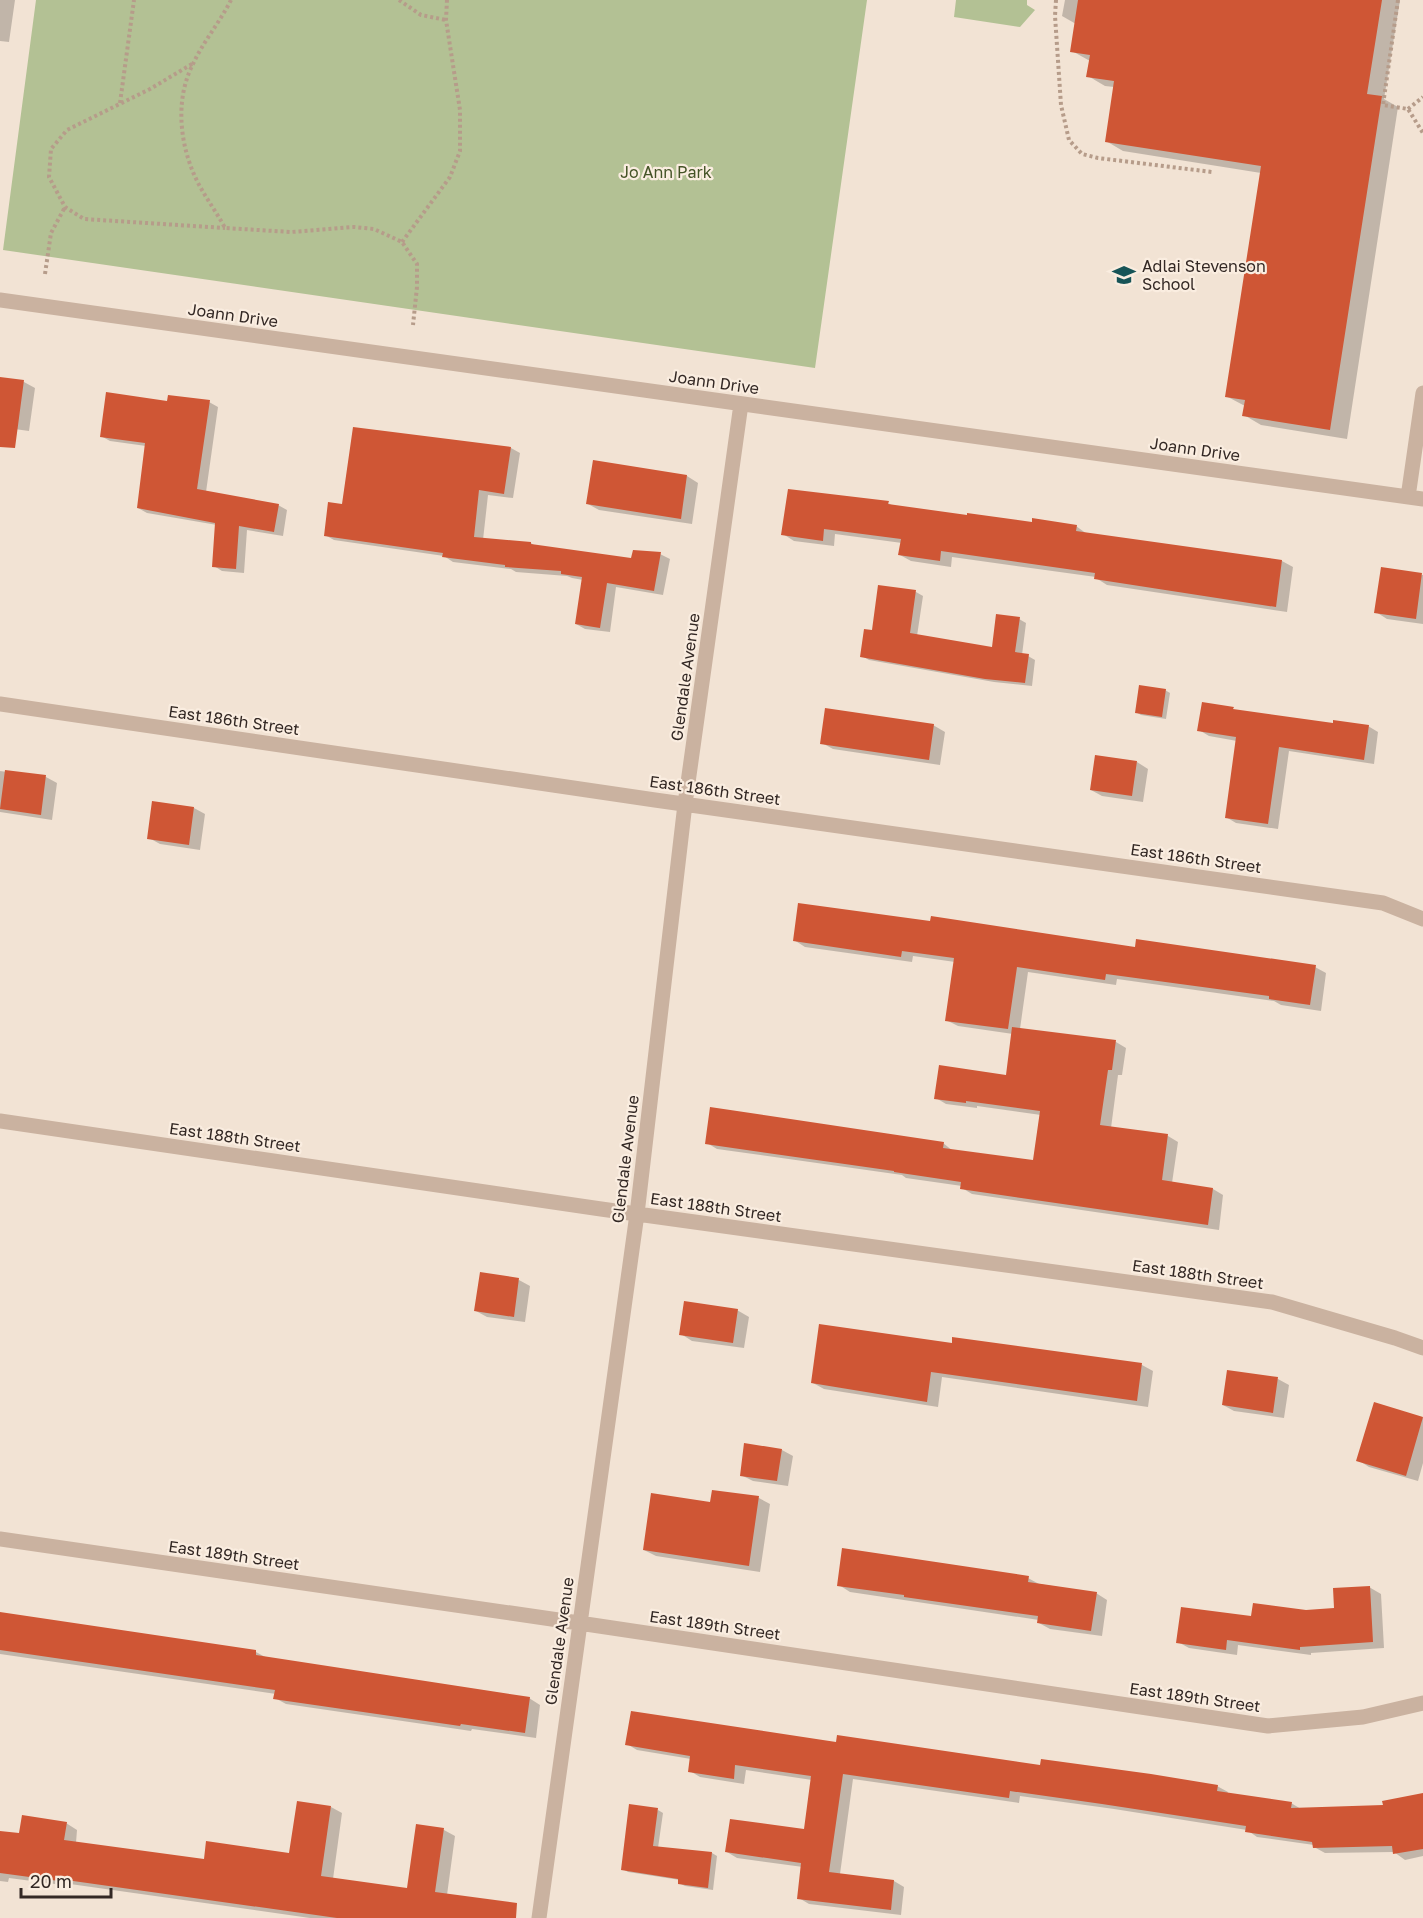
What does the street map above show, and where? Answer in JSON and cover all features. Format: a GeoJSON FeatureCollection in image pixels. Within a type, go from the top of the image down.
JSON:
{"type":"FeatureCollection","features":[{"type":"Feature","properties":{"kind":"street","name":"Joann Drive"},"geometry":{"type":"LineString","coordinates":[[0,300],[1416,498]]}},
{"type":"Feature","properties":{"kind":"street"},"geometry":{"type":"LineString","coordinates":[[1416,498],[1423,393]]}},
{"type":"Feature","properties":{"kind":"street","name":"Glendale Avenue"},"geometry":{"type":"LineString","coordinates":[[539,1918],[637,1214],[685,804],[741,404]]}},
{"type":"Feature","properties":{"kind":"street","name":"East 186th Street"},"geometry":{"type":"LineString","coordinates":[[0,704],[1383,903],[1423,919]]}},
{"type":"Feature","properties":{"kind":"street","name":"East 188th Street"},"geometry":{"type":"LineString","coordinates":[[0,1121],[637,1214],[1272,1302],[1423,1348]]}},
{"type":"Feature","properties":{"kind":"street","name":"East 189th Street"},"geometry":{"type":"LineString","coordinates":[[0,1539],[1268,1726],[1363,1717],[1423,1703]]}},
{"type":"Feature","properties":{"kind":"path"},"geometry":{"type":"LineString","coordinates":[[120,103],[134,0]]}},
{"type":"Feature","properties":{"kind":"path"},"geometry":{"type":"LineString","coordinates":[[225,228],[193,172],[183,141],[181,112],[185,83],[193,63],[231,0]]}},
{"type":"Feature","properties":{"kind":"path"},"geometry":{"type":"LineString","coordinates":[[399,0],[421,15],[446,20]]}},
{"type":"Feature","properties":{"kind":"path"},"geometry":{"type":"LineString","coordinates":[[402,242],[450,177],[460,151],[460,110],[446,20],[447,0]]}},
{"type":"Feature","properties":{"kind":"path"},"geometry":{"type":"LineString","coordinates":[[1056,0],[1061,105],[1069,140],[1082,154],[1098,158],[1212,172]]}},
{"type":"Feature","properties":{"kind":"path"},"geometry":{"type":"LineString","coordinates":[[1398,0],[1383,105],[1408,109],[1423,97]]}},
{"type":"Feature","properties":{"kind":"path"},"geometry":{"type":"LineString","coordinates":[[193,63],[150,89],[67,130],[51,149],[49,177],[65,207],[84,219],[291,232],[354,227],[374,229],[402,242],[417,264],[413,326]]}},
{"type":"Feature","properties":{"kind":"path"},"geometry":{"type":"LineString","coordinates":[[1408,109],[1423,134]]}},
{"type":"Feature","properties":{"kind":"path"},"geometry":{"type":"LineString","coordinates":[[45,274],[51,233],[65,207]]}},
{"type":"Feature","properties":{"kind":"green space","name":"Jo Ann Park"},"geometry":{"type":"Polygon","coordinates":[[[36,0],[867,0],[815,368],[3,250],[36,0]]]}},
{"type":"Feature","properties":{"kind":"green space"},"geometry":{"type":"Polygon","coordinates":[[[956,0],[1027,0],[1027,5],[1035,10],[1020,27],[954,17],[956,0]]]}},
{"type":"Feature","properties":{"kind":"building"},"geometry":{"type":"Polygon","coordinates":[[[1078,0],[1382,0],[1367,94],[1382,96],[1330,430],[1242,416],[1245,400],[1225,397],[1261,166],[1105,142],[1114,81],[1086,77],[1090,55],[1070,52],[1078,0]]]}},
{"type":"Feature","properties":{"kind":"building"},"geometry":{"type":"Polygon","coordinates":[[[0,377],[24,380],[15,448],[0,447],[0,377]]]}},
{"type":"Feature","properties":{"kind":"building"},"geometry":{"type":"Polygon","coordinates":[[[106,392],[167,401],[168,395],[210,400],[197,489],[279,504],[274,532],[239,526],[236,569],[212,567],[215,523],[137,508],[145,443],[100,437],[106,392]]]}},
{"type":"Feature","properties":{"kind":"building"},"geometry":{"type":"Polygon","coordinates":[[[353,427],[511,447],[504,494],[479,490],[474,537],[531,542],[531,544],[631,558],[633,550],[661,552],[654,591],[607,583],[600,628],[575,624],[582,577],[561,574],[561,571],[505,567],[505,565],[442,557],[443,553],[324,536],[328,502],[342,504],[353,427]]]}},
{"type":"Feature","properties":{"kind":"building"},"geometry":{"type":"Polygon","coordinates":[[[593,460],[687,475],[681,519],[586,504],[593,460]]]}},
{"type":"Feature","properties":{"kind":"building"},"geometry":{"type":"Polygon","coordinates":[[[788,489],[889,501],[888,504],[967,515],[967,513],[1032,522],[1032,518],[1077,525],[1076,531],[1282,560],[1276,607],[1094,579],[1095,573],[941,551],[940,561],[898,555],[901,539],[824,529],[823,541],[781,535],[788,489]]]}},
{"type":"Feature","properties":{"kind":"building"},"geometry":{"type":"Polygon","coordinates":[[[1381,567],[1422,573],[1416,619],[1374,613],[1381,567]]]}},
{"type":"Feature","properties":{"kind":"building"},"geometry":{"type":"Polygon","coordinates":[[[878,585],[916,590],[910,633],[992,647],[996,614],[1020,617],[1015,652],[1029,654],[1025,683],[985,679],[860,657],[864,629],[872,630],[878,585]]]}},
{"type":"Feature","properties":{"kind":"building"},"geometry":{"type":"Polygon","coordinates":[[[1139,685],[1166,689],[1162,717],[1135,713],[1139,685]]]}},
{"type":"Feature","properties":{"kind":"building"},"geometry":{"type":"Polygon","coordinates":[[[1202,702],[1234,707],[1233,709],[1333,723],[1333,720],[1369,725],[1364,760],[1279,747],[1268,824],[1225,818],[1236,737],[1197,731],[1202,702]]]}},
{"type":"Feature","properties":{"kind":"building"},"geometry":{"type":"Polygon","coordinates":[[[825,708],[934,724],[929,760],[820,744],[825,708]]]}},
{"type":"Feature","properties":{"kind":"building"},"geometry":{"type":"Polygon","coordinates":[[[1095,755],[1137,761],[1132,796],[1090,790],[1095,755]]]}},
{"type":"Feature","properties":{"kind":"building"},"geometry":{"type":"Polygon","coordinates":[[[5,770],[46,775],[41,815],[0,809],[5,770]]]}},
{"type":"Feature","properties":{"kind":"building"},"geometry":{"type":"Polygon","coordinates":[[[152,801],[194,807],[189,845],[147,839],[152,801]]]}},
{"type":"Feature","properties":{"kind":"building"},"geometry":{"type":"Polygon","coordinates":[[[798,903],[930,921],[931,916],[1135,947],[1136,939],[1316,965],[1310,1005],[1269,999],[1269,996],[1106,974],[1105,980],[1017,967],[1008,1029],[945,1021],[954,958],[902,951],[901,957],[793,941],[798,903]]]}},
{"type":"Feature","properties":{"kind":"building"},"geometry":{"type":"Polygon","coordinates":[[[1012,1027],[1116,1040],[1112,1070],[1108,1070],[1100,1125],[1168,1134],[1162,1180],[1213,1188],[1208,1225],[960,1189],[961,1182],[705,1144],[710,1107],[944,1142],[943,1148],[1033,1160],[1040,1111],[934,1099],[939,1065],[1006,1075],[1012,1027]]]}},
{"type":"Feature","properties":{"kind":"building"},"geometry":{"type":"Polygon","coordinates":[[[480,1272],[519,1278],[514,1317],[474,1311],[480,1272]]]}},
{"type":"Feature","properties":{"kind":"building"},"geometry":{"type":"Polygon","coordinates":[[[684,1301],[738,1309],[733,1343],[679,1335],[684,1301]]]}},
{"type":"Feature","properties":{"kind":"building"},"geometry":{"type":"Polygon","coordinates":[[[819,1324],[952,1343],[952,1337],[1142,1363],[1137,1401],[931,1372],[927,1402],[811,1383],[819,1324]]]}},
{"type":"Feature","properties":{"kind":"building"},"geometry":{"type":"Polygon","coordinates":[[[1227,1370],[1278,1377],[1273,1413],[1222,1405],[1227,1370]]]}},
{"type":"Feature","properties":{"kind":"building"},"geometry":{"type":"Polygon","coordinates":[[[1374,1402],[1423,1417],[1406,1476],[1356,1461],[1374,1402]]]}},
{"type":"Feature","properties":{"kind":"building"},"geometry":{"type":"Polygon","coordinates":[[[744,1443],[782,1449],[777,1481],[740,1476],[744,1443]]]}},
{"type":"Feature","properties":{"kind":"building"},"geometry":{"type":"Polygon","coordinates":[[[712,1490],[759,1496],[749,1566],[643,1550],[651,1493],[710,1502],[712,1490]]]}},
{"type":"Feature","properties":{"kind":"building"},"geometry":{"type":"Polygon","coordinates":[[[842,1548],[1029,1576],[1028,1582],[1097,1592],[1091,1631],[1037,1623],[1038,1616],[837,1586],[842,1548]]]}},
{"type":"Feature","properties":{"kind":"building"},"geometry":{"type":"Polygon","coordinates":[[[1370,1586],[1373,1642],[1300,1647],[1300,1650],[1227,1640],[1226,1650],[1176,1643],[1181,1607],[1251,1616],[1253,1603],[1306,1610],[1334,1608],[1333,1588],[1370,1586]]]}},
{"type":"Feature","properties":{"kind":"building"},"geometry":{"type":"Polygon","coordinates":[[[0,1612],[256,1650],[256,1655],[530,1697],[525,1733],[273,1699],[275,1690],[0,1650],[0,1612]]]}},
{"type":"Feature","properties":{"kind":"building"},"geometry":{"type":"Polygon","coordinates":[[[631,1711],[836,1742],[837,1735],[1040,1765],[1041,1759],[1151,1774],[1218,1785],[1217,1791],[1292,1802],[1291,1808],[1383,1805],[1382,1801],[1423,1793],[1423,1849],[1393,1854],[1392,1846],[1313,1848],[1312,1842],[1245,1832],[1246,1826],[1010,1791],[1009,1798],[843,1774],[829,1872],[894,1880],[891,1910],[797,1899],[801,1863],[725,1852],[730,1819],[804,1829],[811,1776],[735,1765],[734,1779],[688,1772],[690,1756],[625,1745],[631,1711]]]}},
{"type":"Feature","properties":{"kind":"building"},"geometry":{"type":"Polygon","coordinates":[[[297,1801],[331,1806],[321,1876],[407,1888],[416,1824],[444,1828],[435,1892],[517,1903],[516,1918],[337,1918],[59,1879],[59,1881],[0,1873],[0,1831],[19,1833],[22,1815],[67,1822],[64,1840],[204,1859],[206,1841],[289,1853],[297,1801]]]}},
{"type":"Feature","properties":{"kind":"building"},"geometry":{"type":"Polygon","coordinates":[[[629,1804],[658,1808],[653,1846],[712,1852],[708,1888],[678,1884],[678,1879],[621,1870],[629,1804]]]}},
{"type":"Feature","properties":{"kind":"place","name":"Adlai Stevenson School"},"geometry":{"type":"Point","coordinates":[1124,275]}}]}
